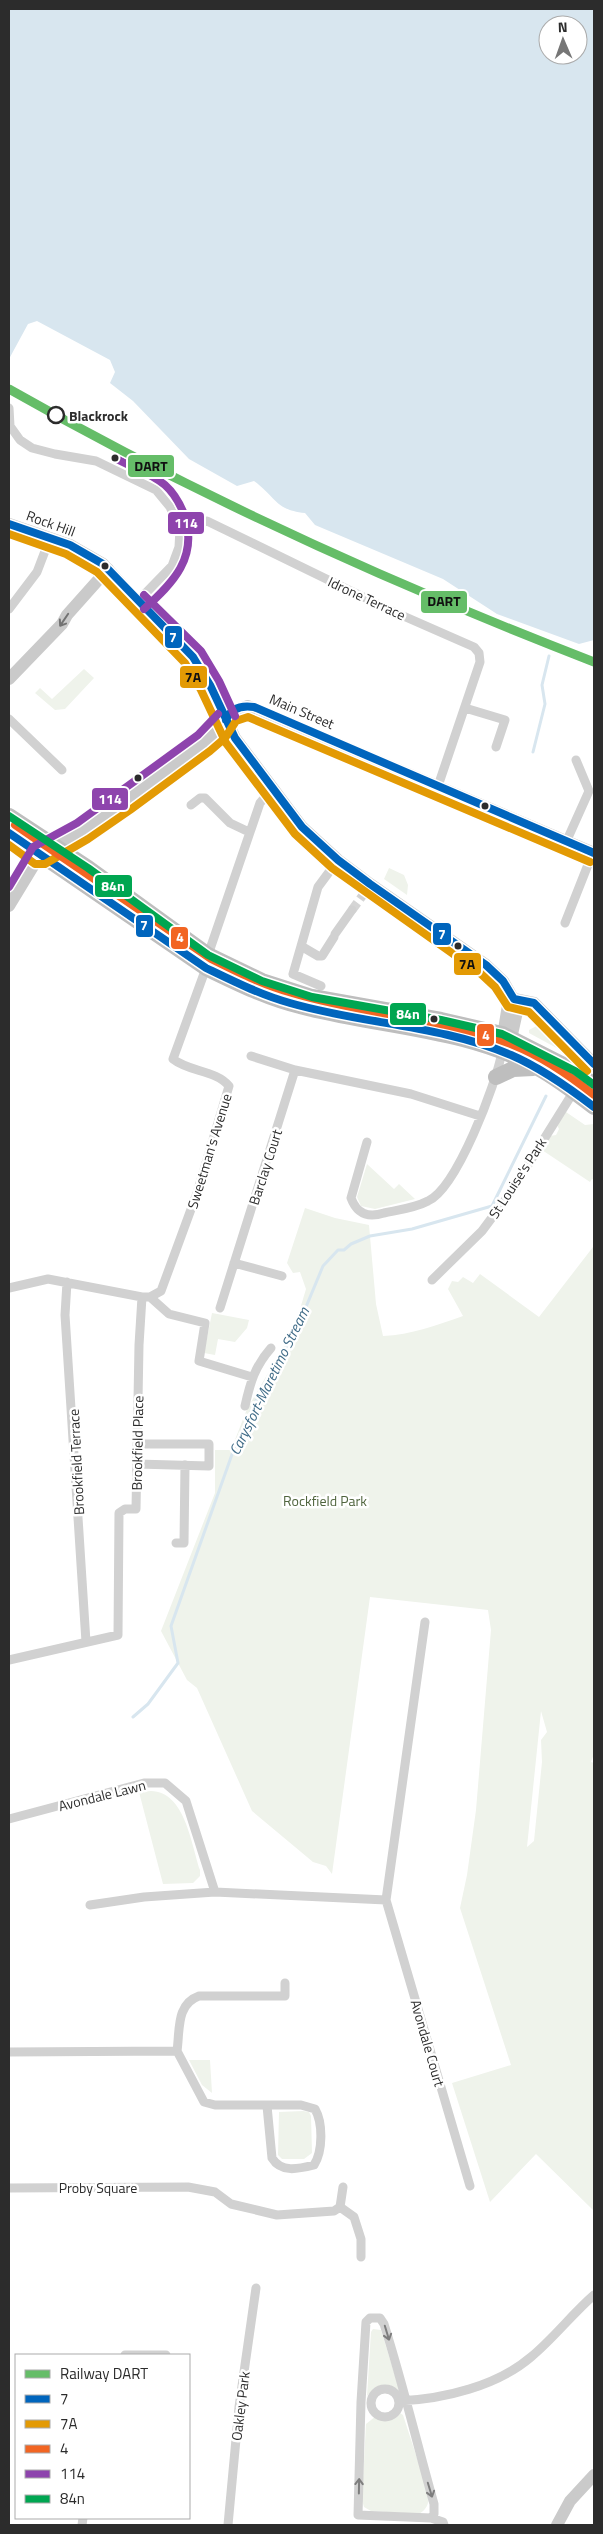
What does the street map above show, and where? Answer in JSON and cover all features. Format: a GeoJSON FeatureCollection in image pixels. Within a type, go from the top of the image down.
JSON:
{"type":"FeatureCollection","features":[{"type":"Feature","properties":{"kind":"highway"},"geometry":{"type":"LineString","coordinates":[[9,816],[56,847],[207,961]]}},
{"type":"Feature","properties":{"kind":"highway"},"geometry":{"type":"LineString","coordinates":[[9,833],[40,855],[207,961],[312,997],[441,1020],[505,1042],[575,1071],[594,1085]]}},
{"type":"Feature","properties":{"kind":"highway"},"geometry":{"type":"LineString","coordinates":[[505,1042],[537,1068],[574,1091],[594,1107]]}},
{"type":"Feature","properties":{"kind":"highway"},"geometry":{"type":"LineString","coordinates":[[496,1077],[513,1068],[537,1068]]}},
{"type":"Feature","properties":{"kind":"street"},"geometry":{"type":"LineString","coordinates":[[10,408],[10,426],[20,440],[39,451],[96,461],[156,490],[170,507],[180,529],[179,547],[172,566],[137,602]]}},
{"type":"Feature","properties":{"kind":"street","name":"Idrone Terrace"},"geometry":{"type":"LineString","coordinates":[[180,529],[207,521],[392,611],[474,647],[479,653],[480,662],[438,786]]}},
{"type":"Feature","properties":{"kind":"street","name":"Rock Hill"},"geometry":{"type":"LineString","coordinates":[[9,524],[50,538],[90,555],[108,569]]}},
{"type":"Feature","properties":{"kind":"street"},"geometry":{"type":"LineString","coordinates":[[9,608],[37,572],[50,538]]}},
{"type":"Feature","properties":{"kind":"street"},"geometry":{"type":"LineString","coordinates":[[9,679],[62,624],[67,615],[108,569],[137,602],[193,657],[210,685],[235,738],[272,790],[302,826],[366,889],[474,956],[503,981],[514,999],[534,1003],[594,1064]]}},
{"type":"Feature","properties":{"kind":"street","name":"Main Street"},"geometry":{"type":"LineString","coordinates":[[40,855],[98,820],[204,743],[217,732],[229,713],[235,709],[248,706],[594,853]]}},
{"type":"Feature","properties":{"kind":"street"},"geometry":{"type":"LineString","coordinates":[[465,708],[505,720],[496,747]]}},
{"type":"Feature","properties":{"kind":"street"},"geometry":{"type":"LineString","coordinates":[[9,719],[62,770]]}},
{"type":"Feature","properties":{"kind":"street"},"geometry":{"type":"LineString","coordinates":[[567,840],[589,791],[576,760]]}},
{"type":"Feature","properties":{"kind":"street","name":"Sweetman's Avenue"},"geometry":{"type":"LineString","coordinates":[[146,1297],[161,1291],[168,1277],[229,1086],[224,1080],[179,1064],[173,1059],[249,832],[260,803],[272,790]]}},
{"type":"Feature","properties":{"kind":"street"},"geometry":{"type":"LineString","coordinates":[[191,804],[200,798],[206,798],[230,823],[249,832]]}},
{"type":"Feature","properties":{"kind":"street"},"geometry":{"type":"LineString","coordinates":[[565,923],[594,853]]}},
{"type":"Feature","properties":{"kind":"street"},"geometry":{"type":"LineString","coordinates":[[9,906],[40,855]]}},
{"type":"Feature","properties":{"kind":"street"},"geometry":{"type":"LineString","coordinates":[[321,986],[294,974],[318,887],[338,860]]}},
{"type":"Feature","properties":{"kind":"street"},"geometry":{"type":"LineString","coordinates":[[302,946],[318,956],[322,956],[352,910]]}},
{"type":"Feature","properties":{"kind":"street"},"geometry":{"type":"LineString","coordinates":[[367,1142],[350,1198],[359,1212],[368,1216],[379,1215],[430,1201],[447,1183],[474,1135],[496,1077],[505,1042],[508,1005],[514,999]]}},
{"type":"Feature","properties":{"kind":"street"},"geometry":{"type":"LineString","coordinates":[[251,1056],[295,1070],[411,1094],[480,1116]]}},
{"type":"Feature","properties":{"kind":"street","name":"Barclay Court"},"geometry":{"type":"LineString","coordinates":[[220,1308],[295,1070]]}},
{"type":"Feature","properties":{"kind":"street","name":"St Louise's Park"},"geometry":{"type":"LineString","coordinates":[[432,1280],[482,1230],[494,1215],[511,1192],[574,1091]]}},
{"type":"Feature","properties":{"kind":"street"},"geometry":{"type":"LineString","coordinates":[[234,1264],[282,1276]]}},
{"type":"Feature","properties":{"kind":"street"},"geometry":{"type":"LineString","coordinates":[[9,1288],[48,1279],[146,1297],[169,1314],[204,1323],[199,1361],[252,1376]]}},
{"type":"Feature","properties":{"kind":"street","name":"Brookfield Terrace"},"geometry":{"type":"LineString","coordinates":[[67,1282],[65,1315],[86,1642]]}},
{"type":"Feature","properties":{"kind":"street","name":"Brookfield Place"},"geometry":{"type":"LineString","coordinates":[[86,1642],[118,1635],[119,1513],[125,1509],[136,1509],[138,1345],[146,1297]]}},
{"type":"Feature","properties":{"kind":"street"},"geometry":{"type":"LineString","coordinates":[[246,1406],[252,1376],[259,1361],[272,1348]]}},
{"type":"Feature","properties":{"kind":"street"},"geometry":{"type":"LineString","coordinates":[[137,1464],[209,1466],[209,1444],[138,1444]]}},
{"type":"Feature","properties":{"kind":"street"},"geometry":{"type":"LineString","coordinates":[[176,1543],[184,1543],[185,1465]]}},
{"type":"Feature","properties":{"kind":"street","name":"Avondale Court"},"geometry":{"type":"LineString","coordinates":[[425,1622],[386,1900],[470,2186]]}},
{"type":"Feature","properties":{"kind":"street"},"geometry":{"type":"LineString","coordinates":[[9,1660],[86,1642]]}},
{"type":"Feature","properties":{"kind":"street","name":"Avondale Lawn"},"geometry":{"type":"LineString","coordinates":[[9,1819],[144,1783],[165,1783],[186,1801],[215,1892]]}},
{"type":"Feature","properties":{"kind":"street"},"geometry":{"type":"LineString","coordinates":[[90,1905],[144,1897],[215,1892],[386,1900]]}},
{"type":"Feature","properties":{"kind":"street"},"geometry":{"type":"LineString","coordinates":[[267,2106],[272,2158],[276,2164],[282,2168],[301,2168],[314,2165],[318,2159],[320,2123],[315,2109],[301,2105],[215,2105],[204,2102],[177,2051],[183,2007],[189,2000],[199,1996],[285,1996],[284,1983]]}},
{"type":"Feature","properties":{"kind":"street"},"geometry":{"type":"LineString","coordinates":[[9,2052],[177,2051]]}},
{"type":"Feature","properties":{"kind":"street","name":"Proby Square"},"geometry":{"type":"LineString","coordinates":[[9,2188],[188,2187],[215,2192],[231,2204],[277,2215],[334,2211],[340,2207]]}},
{"type":"Feature","properties":{"kind":"street"},"geometry":{"type":"LineString","coordinates":[[343,2187],[340,2207],[354,2217],[360,2239],[361,2257]]}},
{"type":"Feature","properties":{"kind":"street","name":"Oakley Park"},"geometry":{"type":"LineString","coordinates":[[228,2525],[239,2407],[256,2288]]}},
{"type":"Feature","properties":{"kind":"street"},"geometry":{"type":"LineString","coordinates":[[403,2401],[395,2392],[381,2388],[371,2398],[371,2408],[377,2415],[391,2416],[403,2401],[464,2390],[504,2375],[532,2357],[594,2295]]}},
{"type":"Feature","properties":{"kind":"street"},"geometry":{"type":"LineString","coordinates":[[357,2525],[366,2322],[370,2318],[380,2318],[384,2324],[403,2401],[434,2504],[431,2518]]}},
{"type":"Feature","properties":{"kind":"street"},"geometry":{"type":"LineString","coordinates":[[361,2412],[371,2408]]}},
{"type":"Feature","properties":{"kind":"street"},"geometry":{"type":"LineString","coordinates":[[557,2525],[570,2501],[594,2475]]}},
{"type":"Feature","properties":{"kind":"street"},"geometry":{"type":"LineString","coordinates":[[358,2514],[431,2518],[443,2522],[444,2525]]}},
{"type":"Feature","properties":{"kind":"green space"},"geometry":{"type":"Polygon","coordinates":[[[84,669],[94,678],[65,709],[55,710],[35,693],[40,688],[52,699],[84,669]]]}},
{"type":"Feature","properties":{"kind":"green space"},"geometry":{"type":"Polygon","coordinates":[[[389,868],[404,875],[408,885],[407,895],[384,879],[389,868]]]}},
{"type":"Feature","properties":{"kind":"green space"},"geometry":{"type":"Polygon","coordinates":[[[542,1023],[577,1059],[529,1033],[529,1030],[542,1023]]]}},
{"type":"Feature","properties":{"kind":"green space"},"geometry":{"type":"Polygon","coordinates":[[[566,1112],[585,1125],[594,1124],[594,1180],[592,1179],[590,1182],[542,1150],[550,1136],[556,1135],[559,1129],[557,1125],[566,1112]]]}},
{"type":"Feature","properties":{"kind":"green space"},"geometry":{"type":"Polygon","coordinates":[[[367,1164],[394,1189],[399,1184],[415,1199],[375,1209],[361,1206],[357,1197],[367,1164]]]}},
{"type":"Feature","properties":{"kind":"green space","name":"Rockfield Park"},"geometry":{"type":"Polygon","coordinates":[[[305,1208],[335,1218],[369,1225],[376,1304],[383,1336],[414,1332],[463,1316],[448,1289],[452,1281],[458,1282],[463,1277],[473,1283],[480,1274],[539,1317],[594,1248],[594,1754],[591,1762],[594,1763],[594,2211],[536,2154],[490,2202],[452,2083],[511,2065],[460,1908],[467,1875],[476,1810],[491,1630],[488,1610],[370,1597],[332,1874],[326,1866],[313,1862],[252,1811],[197,1688],[187,1680],[161,1631],[215,1493],[215,1450],[231,1450],[247,1409],[294,1329],[306,1289],[300,1272],[293,1273],[287,1263],[305,1208]],[[541,1711],[527,1847],[534,1841],[542,1762],[541,1740],[547,1732],[541,1711]]]}},
{"type":"Feature","properties":{"kind":"green space"},"geometry":{"type":"Polygon","coordinates":[[[212,1313],[249,1320],[247,1328],[235,1342],[218,1339],[215,1355],[204,1353],[212,1313]]]}},
{"type":"Feature","properties":{"kind":"green space"},"geometry":{"type":"Polygon","coordinates":[[[151,1791],[162,1794],[172,1800],[185,1821],[200,1870],[200,1876],[193,1883],[163,1884],[139,1792],[151,1791]]]}},
{"type":"Feature","properties":{"kind":"green space"},"geometry":{"type":"Polygon","coordinates":[[[189,2060],[210,2060],[212,2093],[202,2085],[189,2060]]]}},
{"type":"Feature","properties":{"kind":"green space"},"geometry":{"type":"Polygon","coordinates":[[[279,2112],[309,2112],[311,2116],[312,2153],[304,2159],[282,2159],[278,2155],[279,2112]]]}},
{"type":"Feature","properties":{"kind":"green space"},"geometry":{"type":"Polygon","coordinates":[[[373,2329],[381,2330],[400,2392],[382,2386],[367,2396],[371,2332],[373,2329]]]}},
{"type":"Feature","properties":{"kind":"green space"},"geometry":{"type":"Polygon","coordinates":[[[400,2413],[403,2415],[429,2495],[426,2507],[418,2514],[371,2511],[364,2507],[362,2500],[366,2424],[376,2416],[387,2419],[400,2413]]]}},
{"type":"Feature","properties":{"kind":"shaded area"},"geometry":{"type":"Polygon","coordinates":[[[9,9],[594,9],[594,640],[579,644],[497,614],[443,579],[315,525],[305,513],[281,506],[254,481],[237,486],[189,459],[133,401],[110,383],[115,372],[110,360],[37,321],[28,324],[9,359],[9,9]]]}},
{"type":"Feature","properties":{"kind":"waterway","name":"Carysfort-Maretimo Stream"},"geometry":{"type":"LineString","coordinates":[[533,752],[545,704],[542,685],[549,656]]}},
{"type":"Feature","properties":{"kind":"waterway","name":"Carysfort-Maretimo Stream"},"geometry":{"type":"LineString","coordinates":[[133,1717],[148,1704],[178,1663],[171,1626],[235,1446],[263,1386],[296,1331],[323,1266],[338,1250],[344,1250],[351,1244],[370,1236],[412,1229],[492,1206],[546,1096]]}},
{"type":"Feature","properties":{"kind":"tunnel"},"geometry":{"type":"LineString","coordinates":[[352,910],[363,895]]}},
{"type":"Feature","properties":{"kind":"rail line","name":"DART"},"geometry":{"type":"LineString","coordinates":[[9,389],[151,466],[223,502],[370,570],[594,662]]}},
{"type":"Feature","properties":{"kind":"transit line","name":"114"},"geometry":{"type":"LineString","coordinates":[[115,458],[154,477],[168,488],[181,506],[188,529],[186,556],[180,568],[165,589],[144,609]]}},
{"type":"Feature","properties":{"kind":"transit line","name":"7"},"geometry":{"type":"LineString","coordinates":[[9,524],[70,545],[103,564],[193,657],[210,685],[235,738],[302,827],[338,860],[486,965],[503,981],[514,999],[534,1003],[594,1064]]}},
{"type":"Feature","properties":{"kind":"transit line","name":"7A"},"geometry":{"type":"LineString","coordinates":[[9,534],[66,554],[97,572],[185,663],[201,690],[226,743],[295,834],[332,868],[480,973],[495,987],[508,1007],[529,1012],[587,1071]]}},
{"type":"Feature","properties":{"kind":"transit line","name":"114"},"geometry":{"type":"LineString","coordinates":[[144,595],[201,651],[219,681],[235,716]]}},
{"type":"Feature","properties":{"kind":"transit line","name":"7"},"geometry":{"type":"LineString","coordinates":[[226,720],[237,708],[245,706],[254,707],[594,853]]}},
{"type":"Feature","properties":{"kind":"transit line","name":"114"},"geometry":{"type":"LineString","coordinates":[[9,887],[33,847],[77,823],[198,735],[218,714]]}},
{"type":"Feature","properties":{"kind":"transit line","name":"7A"},"geometry":{"type":"LineString","coordinates":[[9,845],[35,864],[45,864],[88,839],[130,810],[210,751],[225,738],[236,721],[248,717],[590,862]]}},
{"type":"Feature","properties":{"kind":"transit line","name":"84n"},"geometry":{"type":"LineString","coordinates":[[9,816],[88,868],[208,955],[262,981],[312,997],[441,1020],[502,1034],[575,1071],[594,1085]]}},
{"type":"Feature","properties":{"kind":"transit line","name":"4"},"geometry":{"type":"LineString","coordinates":[[15,825],[211,959],[240,973],[281,990],[347,1006],[459,1028],[513,1045],[545,1061],[594,1095]]}},
{"type":"Feature","properties":{"kind":"transit line","name":"7"},"geometry":{"type":"LineString","coordinates":[[9,833],[206,968],[226,978],[290,1003],[345,1016],[457,1037],[484,1045],[511,1055],[544,1072],[594,1107]]}},
{"type":"Feature","properties":{"kind":"place","name":"Blackrock"},"geometry":{"type":"Point","coordinates":[56,415]}}]}
